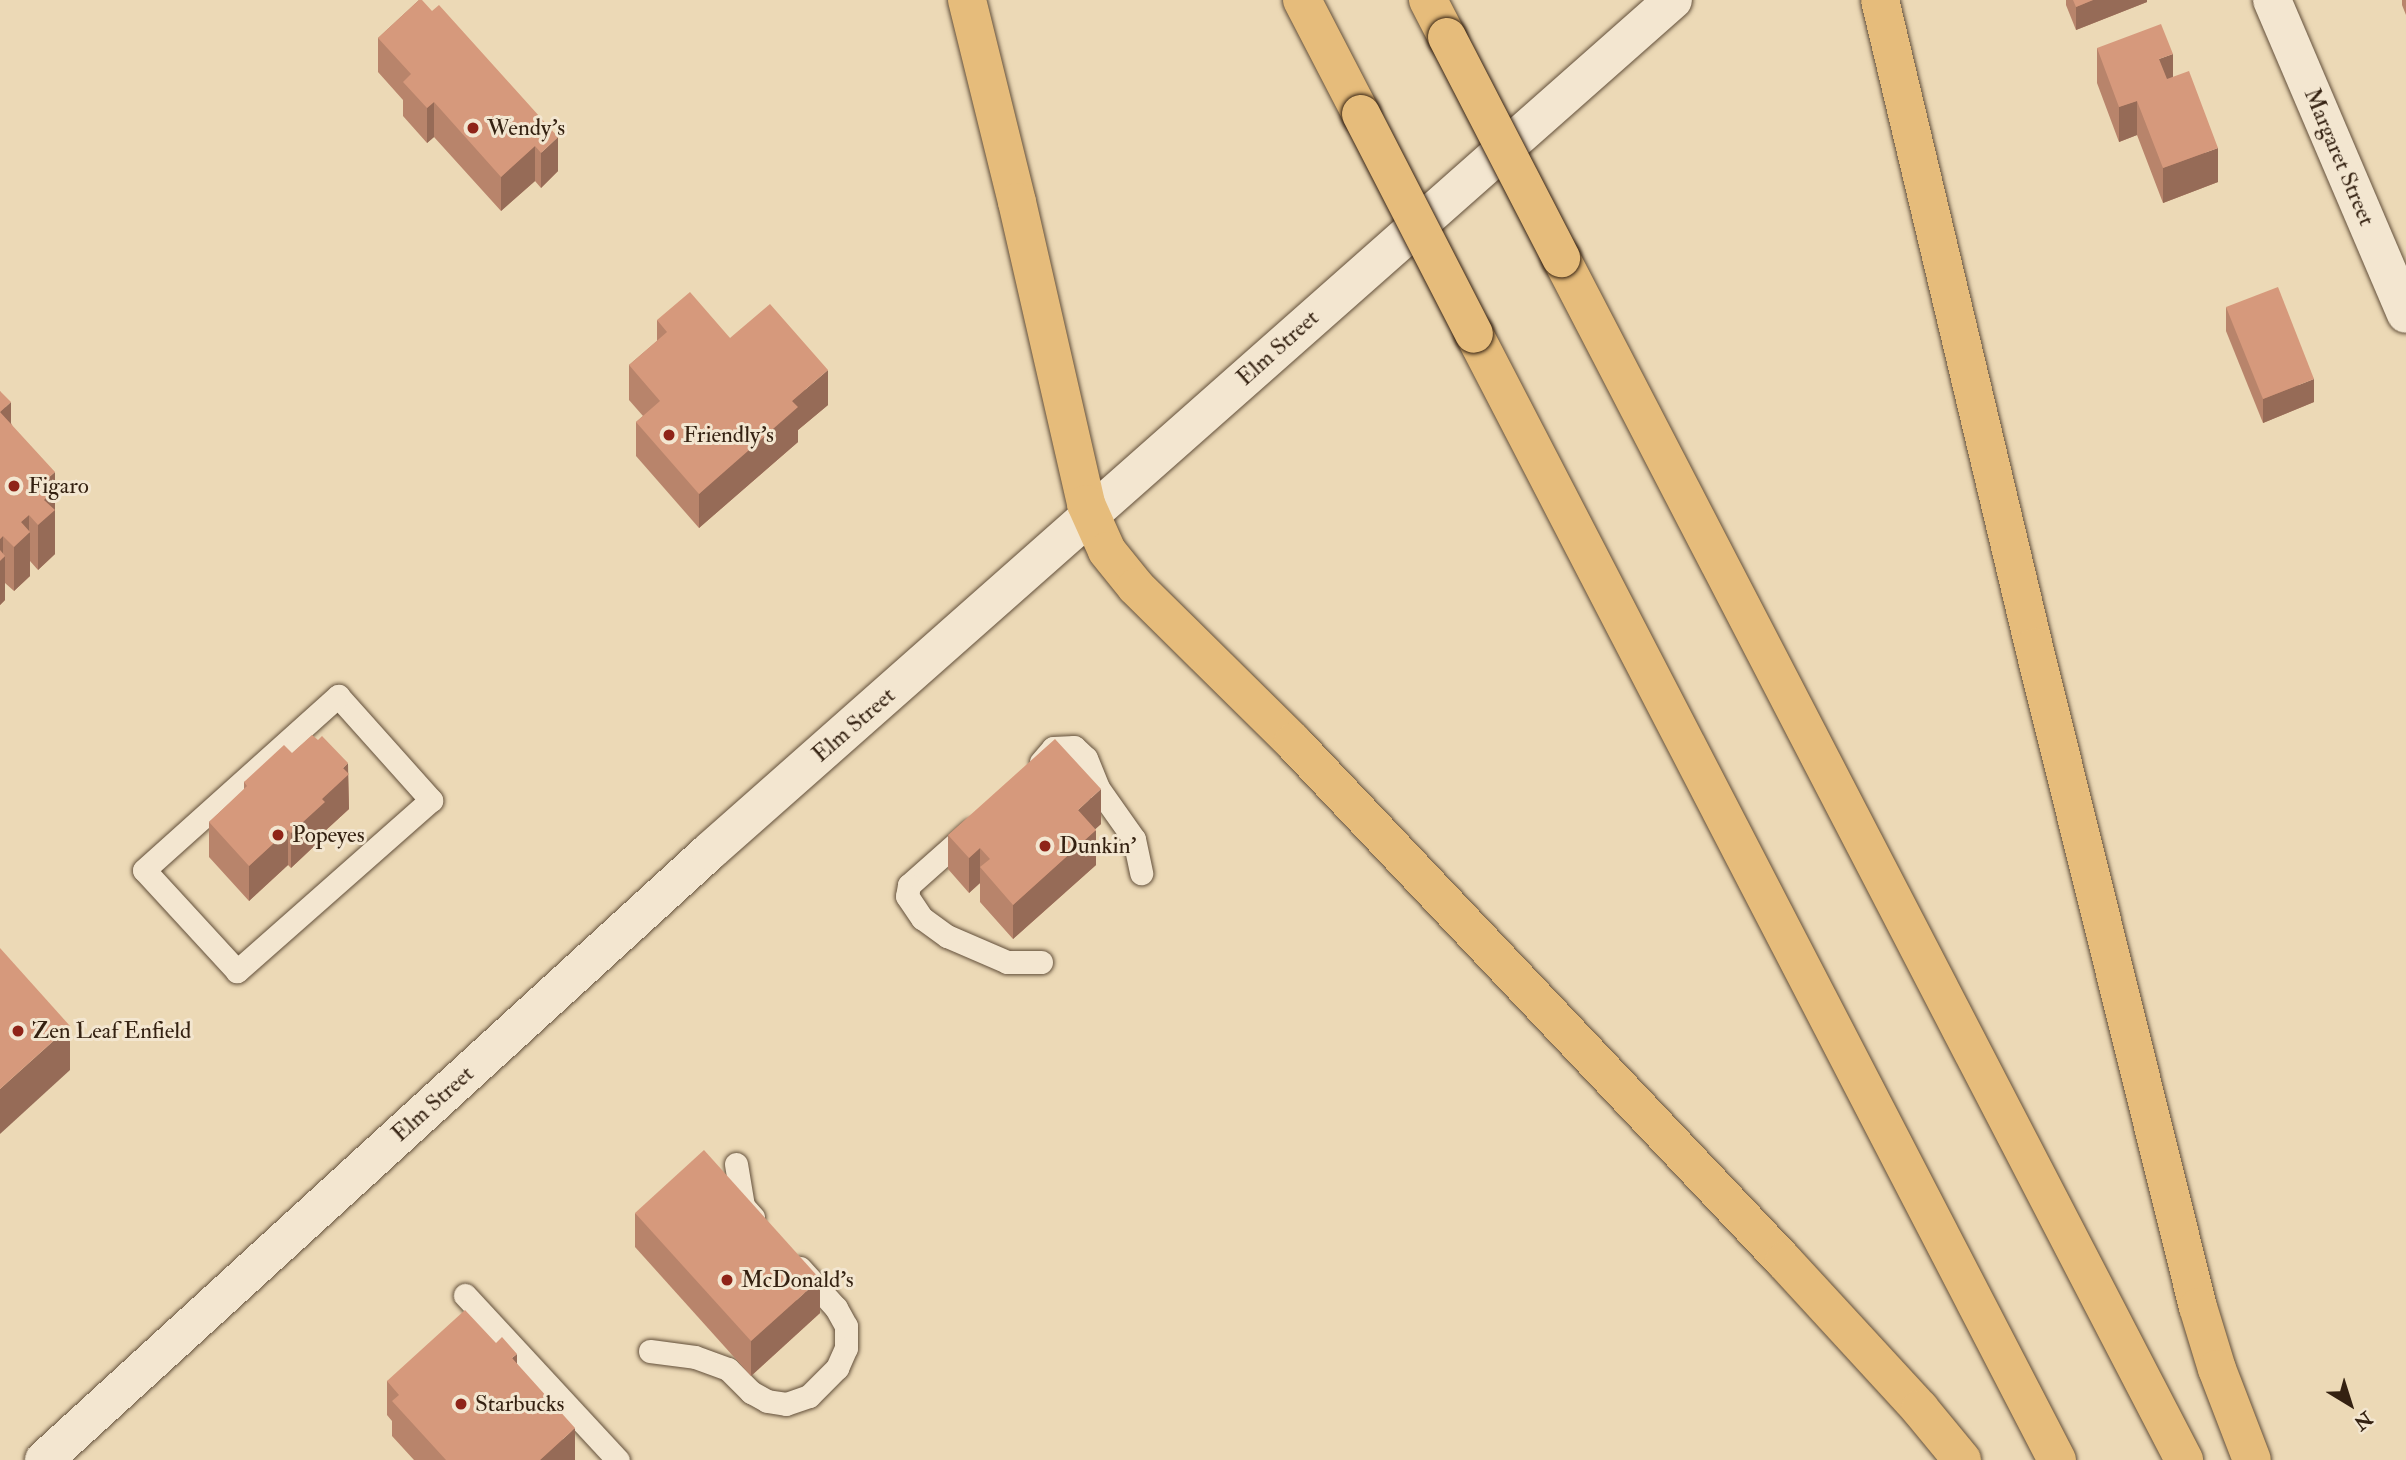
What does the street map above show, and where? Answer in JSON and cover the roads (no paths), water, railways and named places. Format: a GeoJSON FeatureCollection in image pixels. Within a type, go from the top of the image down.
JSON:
{"type":"FeatureCollection","features":[{"type":"Feature","properties":{"kind":"highway"},"geometry":{"type":"LineString","coordinates":[[967,0],[1090,516],[1107,551],[1136,587],[1236,682],[1360,811],[1802,1280],[1920,1409],[1962,1460]]}},
{"type":"Feature","properties":{"kind":"highway"},"geometry":{"type":"LineString","coordinates":[[1301,0],[2057,1460]]}},
{"type":"Feature","properties":{"kind":"highway"},"geometry":{"type":"LineString","coordinates":[[1428,0],[2184,1460]]}},
{"type":"Feature","properties":{"kind":"highway"},"geometry":{"type":"LineString","coordinates":[[1880,0],[2034,647],[2198,1307],[2217,1369],[2252,1460]]}},
{"type":"Feature","properties":{"kind":"main road","name":"Elm Street"},"geometry":{"type":"LineString","coordinates":[[44,1460],[692,867],[1673,0]]}},
{"type":"Feature","properties":{"kind":"main road","name":"Margaret Street"},"geometry":{"type":"LineString","coordinates":[[2272,0],[2406,314]]}},
{"type":"Feature","properties":{"kind":"lane"},"geometry":{"type":"LineString","coordinates":[[338,696],[431,800],[237,971],[144,870],[338,696]]}},
{"type":"Feature","properties":{"kind":"lane"},"geometry":{"type":"LineString","coordinates":[[1026,779],[1053,748],[1074,747],[1086,758],[1098,789],[1134,839],[1141,873]]}},
{"type":"Feature","properties":{"kind":"lane"},"geometry":{"type":"LineString","coordinates":[[985,816],[909,885],[906,896],[922,918],[947,936],[1007,962],[1041,962]]}},
{"type":"Feature","properties":{"kind":"lane"},"geometry":{"type":"LineString","coordinates":[[650,1351],[695,1357],[728,1369],[751,1392],[767,1401],[786,1404],[809,1396],[837,1368],[846,1348],[846,1326],[836,1308],[743,1206],[736,1164]]}},
{"type":"Feature","properties":{"kind":"lane"},"geometry":{"type":"LineString","coordinates":[[464,1296],[618,1460]]}},
{"type":"Feature","properties":{"kind":"place","name":"Wendy's"},"geometry":{"type":"Point","coordinates":[473,128]}},
{"type":"Feature","properties":{"kind":"place","name":"Friendly's"},"geometry":{"type":"Point","coordinates":[669,435]}},
{"type":"Feature","properties":{"kind":"place","name":"Figaro"},"geometry":{"type":"Point","coordinates":[14,486]}},
{"type":"Feature","properties":{"kind":"place","name":"Popeyes"},"geometry":{"type":"Point","coordinates":[278,835]}},
{"type":"Feature","properties":{"kind":"place","name":"Dunkin'"},"geometry":{"type":"Point","coordinates":[1045,846]}},
{"type":"Feature","properties":{"kind":"place","name":"Zen Leaf Enfield"},"geometry":{"type":"Point","coordinates":[18,1031]}},
{"type":"Feature","properties":{"kind":"place","name":"McDonald's"},"geometry":{"type":"Point","coordinates":[727,1280]}},
{"type":"Feature","properties":{"kind":"place","name":"Starbucks"},"geometry":{"type":"Point","coordinates":[461,1404]}}]}
